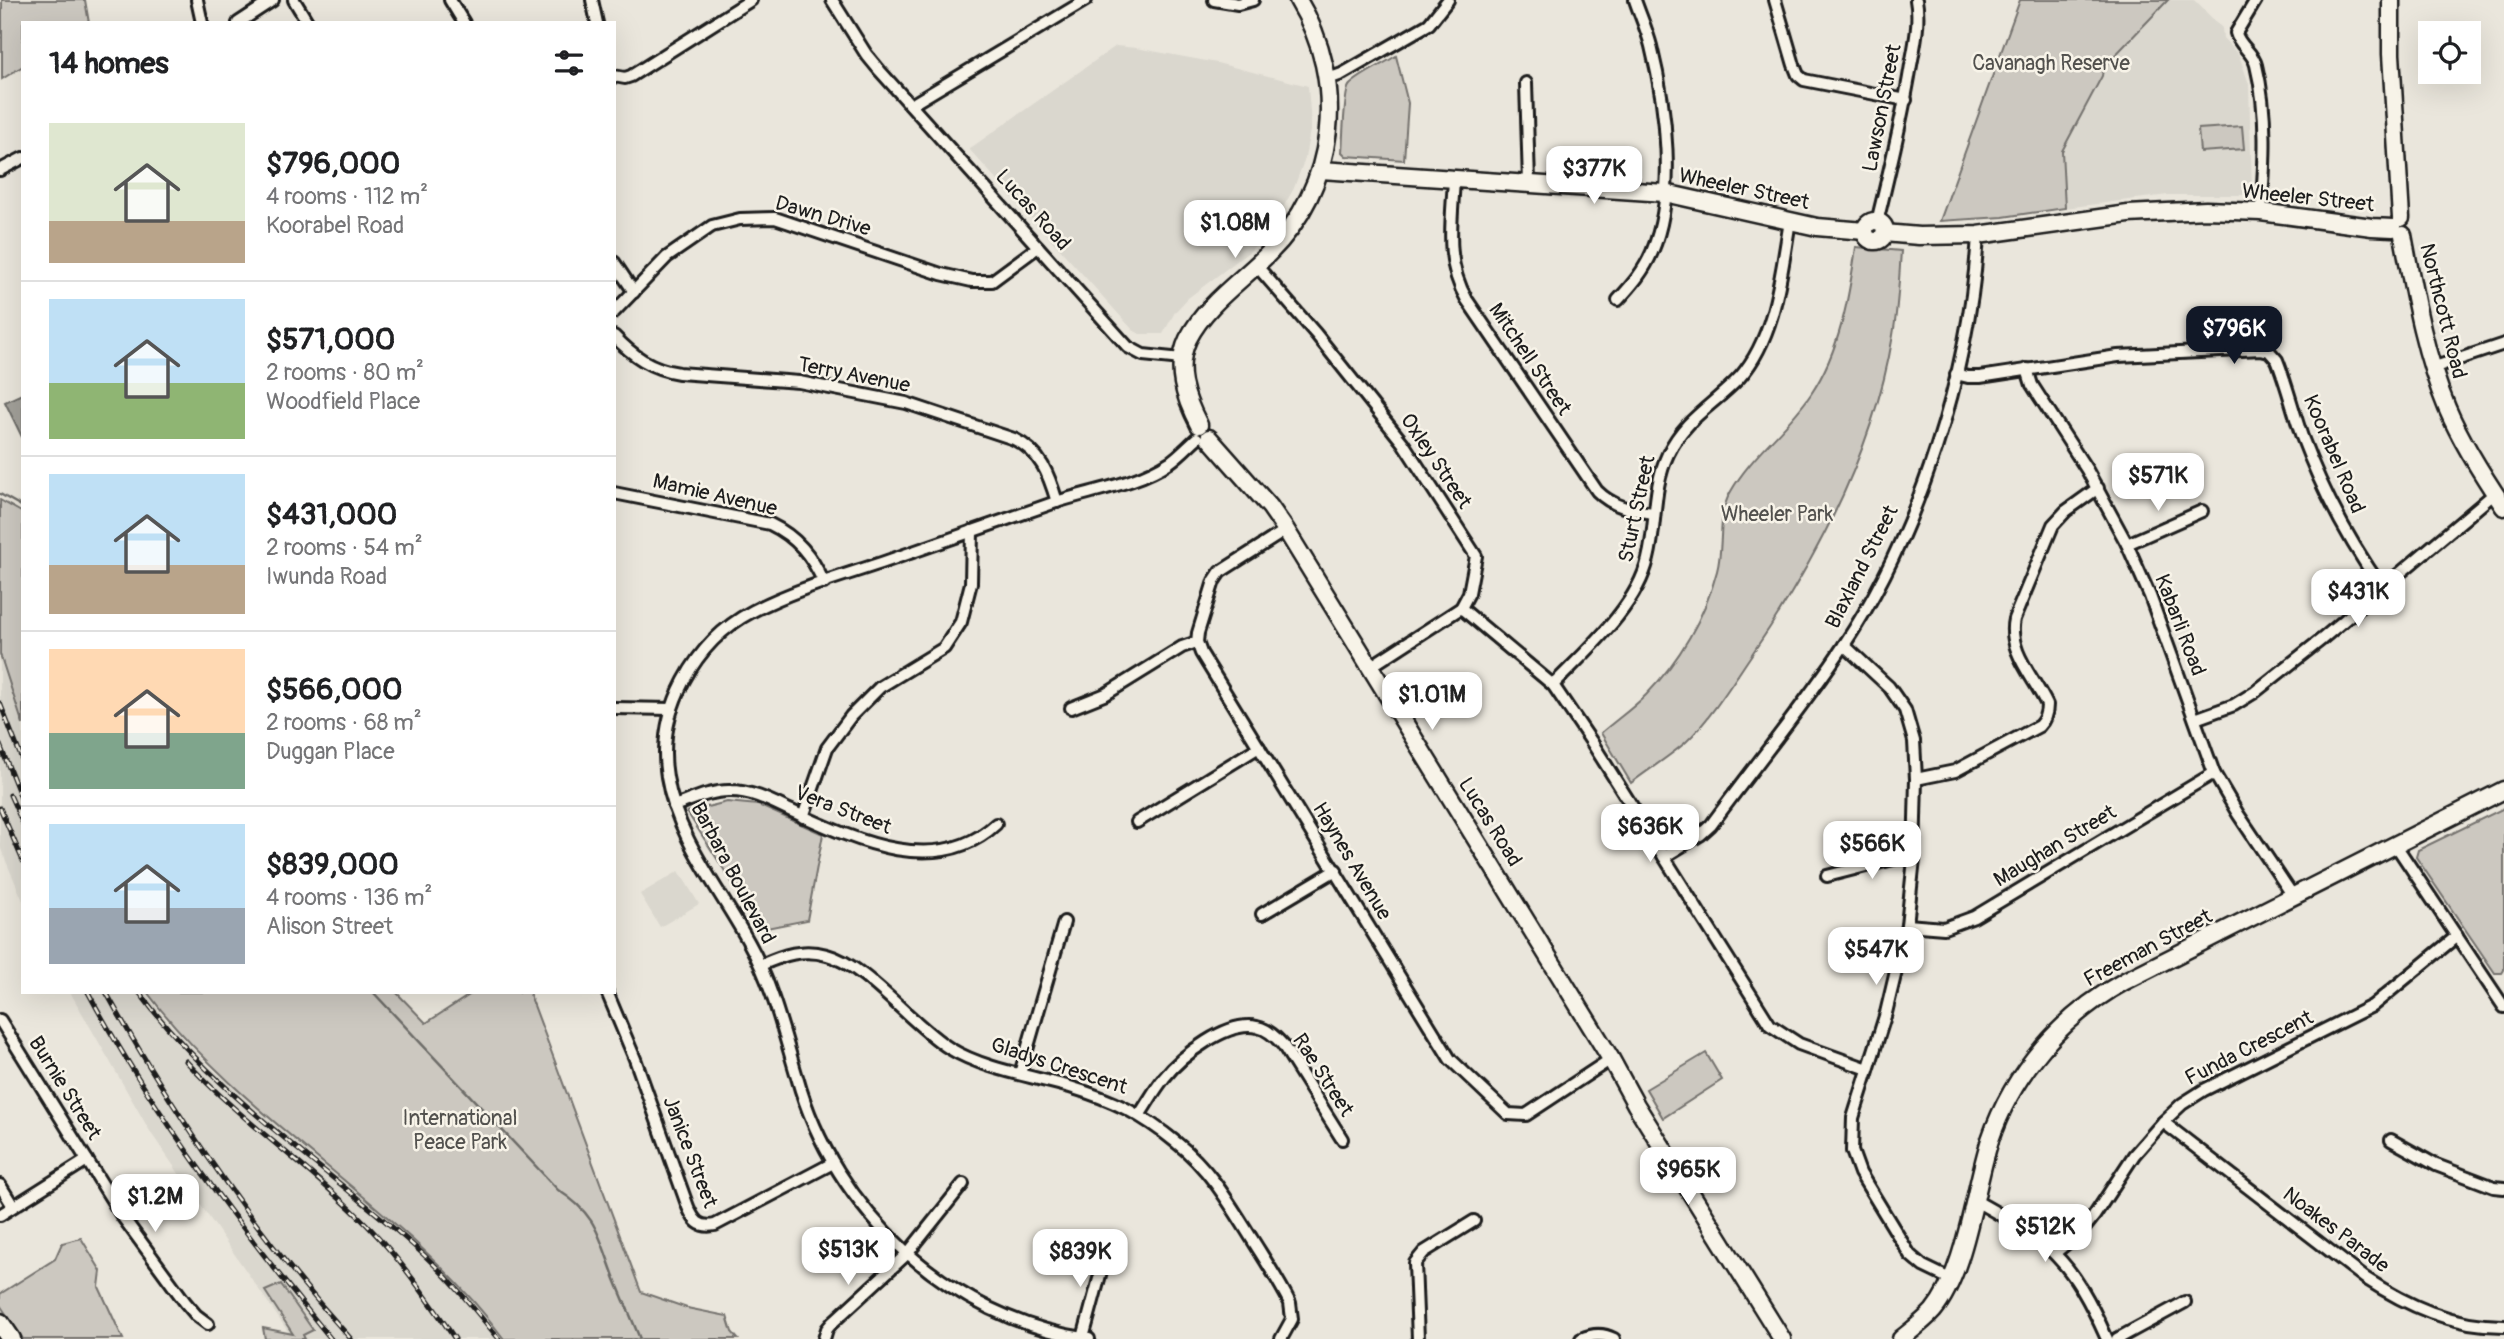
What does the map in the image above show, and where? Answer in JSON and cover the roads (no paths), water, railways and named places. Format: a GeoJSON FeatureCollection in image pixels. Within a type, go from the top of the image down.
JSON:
{"type":"FeatureCollection","features":[{"type":"Feature","properties":{"kind":"main road"},"geometry":{"type":"LineString","coordinates":[[0,1323],[11,1339]]}},
{"type":"Feature","properties":{"kind":"street"},"geometry":{"type":"LineString","coordinates":[[197,0],[202,21]]}},
{"type":"Feature","properties":{"kind":"street"},"geometry":{"type":"LineString","coordinates":[[241,21],[273,0]]}},
{"type":"Feature","properties":{"kind":"street"},"geometry":{"type":"LineString","coordinates":[[294,0],[307,21]]}},
{"type":"Feature","properties":{"kind":"street"},"geometry":{"type":"LineString","coordinates":[[450,0],[463,21]]}},
{"type":"Feature","properties":{"kind":"street"},"geometry":{"type":"LineString","coordinates":[[592,0],[597,21]]}},
{"type":"Feature","properties":{"kind":"street"},"geometry":{"type":"LineString","coordinates":[[616,76],[631,76],[751,0]]}},
{"type":"Feature","properties":{"kind":"street","name":"Lucas Road"},"geometry":{"type":"LineString","coordinates":[[832,0],[866,54],[1135,352],[1182,359],[1183,389],[1202,434],[1270,507],[1286,530],[1611,1059],[1636,1105],[1782,1339]]}},
{"type":"Feature","properties":{"kind":"street"},"geometry":{"type":"LineString","coordinates":[[911,105],[1086,0]]}},
{"type":"Feature","properties":{"kind":"street"},"geometry":{"type":"LineString","coordinates":[[1214,0],[1238,4],[1253,0]]}},
{"type":"Feature","properties":{"kind":"street"},"geometry":{"type":"LineString","coordinates":[[1182,359],[1187,341],[1207,310],[1280,241],[1298,217],[1321,170],[1329,124],[1328,79],[1318,40],[1298,0]]}},
{"type":"Feature","properties":{"kind":"street"},"geometry":{"type":"LineString","coordinates":[[1328,79],[1342,74],[1429,24],[1448,0]]}},
{"type":"Feature","properties":{"kind":"street"},"geometry":{"type":"LineString","coordinates":[[1618,300],[1637,279],[1653,250],[1665,193],[1662,111],[1651,45],[1635,0]]}},
{"type":"Feature","properties":{"kind":"street"},"geometry":{"type":"LineString","coordinates":[[1775,0],[1794,65],[1798,75],[1804,80],[1906,100]]}},
{"type":"Feature","properties":{"kind":"street","name":"Lawson Street"},"geometry":{"type":"LineString","coordinates":[[1876,229],[1906,100],[1915,40],[1916,0]]}},
{"type":"Feature","properties":{"kind":"street"},"geometry":{"type":"LineString","coordinates":[[2256,0],[2236,33],[2238,40],[2255,61],[2263,109],[2261,212]]}},
{"type":"Feature","properties":{"kind":"street","name":"Northcott Road"},"geometry":{"type":"LineString","coordinates":[[2391,0],[2399,227],[2432,368],[2449,411],[2499,500]]}},
{"type":"Feature","properties":{"kind":"street"},"geometry":{"type":"LineString","coordinates":[[1527,83],[1529,183]]}},
{"type":"Feature","properties":{"kind":"street"},"geometry":{"type":"LineString","coordinates":[[0,170],[21,159]]}},
{"type":"Feature","properties":{"kind":"street","name":"Wheeler Street"},"geometry":{"type":"LineString","coordinates":[[1321,170],[1665,193],[1843,230],[1876,229],[1919,236],[1978,234],[2150,212],[2206,210],[2261,212],[2372,227],[2399,227]]}},
{"type":"Feature","properties":{"kind":"street","name":"Mitchell Street"},"geometry":{"type":"LineString","coordinates":[[1454,179],[1451,256],[1458,284],[1467,300],[1597,491],[1619,507],[1653,513]]}},
{"type":"Feature","properties":{"kind":"street","name":"Dawn Drive"},"geometry":{"type":"LineString","coordinates":[[616,310],[667,257],[712,226],[740,219],[775,218],[941,274],[972,281],[992,281],[1038,247]]}},
{"type":"Feature","properties":{"kind":"street","name":"Sturt Street"},"geometry":{"type":"LineString","coordinates":[[1553,685],[1616,618],[1634,593],[1649,556],[1660,472],[1678,436],[1696,415],[1739,377],[1764,340],[1790,221]]}},
{"type":"Feature","properties":{"kind":"street","name":"Blaxland Street"},"geometry":{"type":"LineString","coordinates":[[1664,857],[1711,825],[1844,645],[1884,576],[1903,534],[1939,438],[1956,374],[1972,289],[1978,234]]}},
{"type":"Feature","properties":{"kind":"street"},"geometry":{"type":"LineString","coordinates":[[616,265],[634,292]]}},
{"type":"Feature","properties":{"kind":"street","name":"Oxley Street"},"geometry":{"type":"LineString","coordinates":[[1256,265],[1316,334],[1403,443],[1476,556],[1469,593],[1461,608]]}},
{"type":"Feature","properties":{"kind":"street","name":"Terry Avenue"},"geometry":{"type":"LineString","coordinates":[[616,337],[638,359],[663,370],[800,382],[905,403],[1014,439],[1030,448],[1042,461],[1057,502]]}},
{"type":"Feature","properties":{"kind":"street"},"geometry":{"type":"LineString","coordinates":[[2432,368],[2504,344]]}},
{"type":"Feature","properties":{"kind":"street","name":"Koorabel Road"},"geometry":{"type":"LineString","coordinates":[[1956,374],[1980,377],[2154,354],[2261,349],[2269,351],[2279,364],[2301,435],[2327,495],[2354,545],[2382,588]]}},
{"type":"Feature","properties":{"kind":"street","name":"Kabarli Road"},"geometry":{"type":"LineString","coordinates":[[2027,369],[2032,385],[2098,488],[2127,544],[2150,596],[2214,773],[2293,896]]}},
{"type":"Feature","properties":{"kind":"street","name":"Barbara Boulevard"},"geometry":{"type":"LineString","coordinates":[[1089,1339],[1029,1325],[985,1307],[949,1285],[908,1253],[871,1217],[833,1163],[808,1112],[774,995],[761,965],[684,831],[667,779],[665,755],[672,709],[692,666],[728,627],[754,610],[972,531],[1148,474],[1168,464],[1202,434]]}},
{"type":"Feature","properties":{"kind":"street"},"geometry":{"type":"LineString","coordinates":[[1916,779],[1955,771],[2039,726],[2045,718],[2045,701],[2013,640],[2014,618],[2053,525],[2066,511],[2098,488]]}},
{"type":"Feature","properties":{"kind":"street","name":"Mamie Avenue"},"geometry":{"type":"LineString","coordinates":[[616,493],[770,524],[790,536],[805,550],[824,583]]}},
{"type":"Feature","properties":{"kind":"street"},"geometry":{"type":"LineString","coordinates":[[2195,719],[2234,705],[2255,692],[2382,588],[2499,500]]}},
{"type":"Feature","properties":{"kind":"street"},"geometry":{"type":"LineString","coordinates":[[2127,544],[2202,511]]}},
{"type":"Feature","properties":{"kind":"street"},"geometry":{"type":"LineString","coordinates":[[1071,708],[1106,694],[1182,647],[1197,642],[1217,576],[1227,566],[1286,530]]}},
{"type":"Feature","properties":{"kind":"street"},"geometry":{"type":"LineString","coordinates":[[803,817],[827,748],[851,716],[880,687],[944,648],[961,622],[971,583],[972,531]]}},
{"type":"Feature","properties":{"kind":"street"},"geometry":{"type":"LineString","coordinates":[[1370,667],[1461,608],[1553,685],[1770,1025],[1799,1044],[1868,1069]]}},
{"type":"Feature","properties":{"kind":"street","name":"Haynes Avenue"},"geometry":{"type":"LineString","coordinates":[[1197,642],[1201,653],[1450,1059],[1503,1111],[1514,1116],[1526,1115],[1611,1059]]}},
{"type":"Feature","properties":{"kind":"street"},"geometry":{"type":"LineString","coordinates":[[1844,645],[1889,687],[1905,710],[1914,741],[1916,779],[1914,859],[1907,925],[1886,1013],[1851,1129],[1852,1151],[1856,1163],[1910,1255],[1923,1266],[1952,1280]]}},
{"type":"Feature","properties":{"kind":"street"},"geometry":{"type":"LineString","coordinates":[[616,708],[672,709]]}},
{"type":"Feature","properties":{"kind":"street"},"geometry":{"type":"LineString","coordinates":[[1137,822],[1259,747]]}},
{"type":"Feature","properties":{"kind":"street","name":"Maughan Street"},"geometry":{"type":"LineString","coordinates":[[1907,925],[1944,928],[1974,917],[2214,773]]}},
{"type":"Feature","properties":{"kind":"street","name":"Freeman Street"},"geometry":{"type":"LineString","coordinates":[[1901,1339],[1933,1311],[1952,1280],[1991,1138],[2004,1107],[2034,1058],[2064,1026],[2094,1000],[2119,984],[2504,790]]}},
{"type":"Feature","properties":{"kind":"street","name":"Vera Street"},"geometry":{"type":"LineString","coordinates":[[674,806],[717,792],[731,791],[759,797],[853,838],[902,851],[929,852],[972,842],[996,824]]}},
{"type":"Feature","properties":{"kind":"street"},"geometry":{"type":"LineString","coordinates":[[2395,844],[2504,1007]]}},
{"type":"Feature","properties":{"kind":"street"},"geometry":{"type":"LineString","coordinates":[[1827,876],[1896,858],[1914,859]]}},
{"type":"Feature","properties":{"kind":"street"},"geometry":{"type":"LineString","coordinates":[[1262,914],[1336,870]]}},
{"type":"Feature","properties":{"kind":"street"},"geometry":{"type":"LineString","coordinates":[[1020,1074],[1064,922]]}},
{"type":"Feature","properties":{"kind":"street","name":"Funda Crescent"},"geometry":{"type":"LineString","coordinates":[[2056,1252],[2083,1230],[2134,1155],[2182,1104],[2204,1090],[2378,1002],[2457,936]]}},
{"type":"Feature","properties":{"kind":"street","name":"Gladys Crescent"},"geometry":{"type":"LineString","coordinates":[[761,965],[782,955],[798,952],[829,955],[860,974],[950,1048],[1020,1074],[1119,1104],[1140,1114],[1192,1156],[1224,1195],[1290,1303],[1292,1320],[1282,1339]]}},
{"type":"Feature","properties":{"kind":"street"},"geometry":{"type":"LineString","coordinates":[[2495,993],[2504,982]]}},
{"type":"Feature","properties":{"kind":"street","name":"Janice Street"},"geometry":{"type":"LineString","coordinates":[[608,994],[635,1059],[688,1207],[699,1224],[705,1227],[715,1225],[833,1163]]}},
{"type":"Feature","properties":{"kind":"street","name":"Burnie Street"},"geometry":{"type":"LineString","coordinates":[[0,1020],[87,1160],[0,1215]]}},
{"type":"Feature","properties":{"kind":"street","name":"Rae Street"},"geometry":{"type":"LineString","coordinates":[[1140,1114],[1163,1078],[1201,1045],[1234,1028],[1255,1026],[1275,1036],[1283,1045],[1342,1139]]}},
{"type":"Feature","properties":{"kind":"street","name":"Lucas Road"},"geometry":{"type":"LineString","coordinates":[[1611,1059],[1648,1109],[1791,1339]]}},
{"type":"Feature","properties":{"kind":"street","name":"Noakes Parade"},"geometry":{"type":"LineString","coordinates":[[2163,1122],[2365,1278],[2393,1296],[2440,1317],[2487,1326],[2504,1326]]}},
{"type":"Feature","properties":{"kind":"street"},"geometry":{"type":"LineString","coordinates":[[2391,1140],[2436,1165],[2494,1187],[2504,1188]]}},
{"type":"Feature","properties":{"kind":"street"},"geometry":{"type":"LineString","coordinates":[[87,1160],[122,1216],[169,1280],[196,1315],[208,1324]]}},
{"type":"Feature","properties":{"kind":"street"},"geometry":{"type":"LineString","coordinates":[[824,1339],[832,1323],[908,1253],[963,1184]]}},
{"type":"Feature","properties":{"kind":"street"},"geometry":{"type":"LineString","coordinates":[[0,1185],[13,1206]]}},
{"type":"Feature","properties":{"kind":"street"},"geometry":{"type":"LineString","coordinates":[[1973,1200],[2018,1224],[2056,1252],[2088,1297],[2107,1339]]}},
{"type":"Feature","properties":{"kind":"street"},"geometry":{"type":"LineString","coordinates":[[1418,1339],[1415,1263],[1424,1252],[1474,1221]]}},
{"type":"Feature","properties":{"kind":"street"},"geometry":{"type":"LineString","coordinates":[[1083,1338],[1107,1249]]}},
{"type":"Feature","properties":{"kind":"street"},"geometry":{"type":"LineString","coordinates":[[2117,1339],[2185,1301]]}},
{"type":"Feature","properties":{"kind":"street"},"geometry":{"type":"LineString","coordinates":[[2484,1339],[2487,1326]]}},
{"type":"Feature","properties":{"kind":"street"},"geometry":{"type":"LineString","coordinates":[[1581,1339],[1595,1334],[1611,1337]]}},
{"type":"Feature","properties":{"kind":"waterway"},"geometry":{"type":"LineString","coordinates":[[0,494],[21,506]]}},
{"type":"Feature","properties":{"kind":"waterway"},"geometry":{"type":"LineString","coordinates":[[375,994],[558,1190],[589,1218],[596,1228],[640,1339]]}},
{"type":"Feature","properties":{"kind":"railway"},"geometry":{"type":"LineString","coordinates":[[0,703],[21,757]]}},
{"type":"Feature","properties":{"kind":"railway"},"geometry":{"type":"LineString","coordinates":[[0,745],[21,798]]}},
{"type":"Feature","properties":{"kind":"railway"},"geometry":{"type":"LineString","coordinates":[[10,795],[21,820]]}},
{"type":"Feature","properties":{"kind":"railway"},"geometry":{"type":"LineString","coordinates":[[0,808],[21,856]]}},
{"type":"Feature","properties":{"kind":"railway"},"geometry":{"type":"LineString","coordinates":[[89,994],[142,1084],[201,1172],[331,1339]]}},
{"type":"Feature","properties":{"kind":"railway"},"geometry":{"type":"LineString","coordinates":[[107,994],[160,1084],[219,1173],[282,1258],[351,1339]]}},
{"type":"Feature","properties":{"kind":"railway"},"geometry":{"type":"LineString","coordinates":[[141,994],[169,1030],[238,1099],[424,1255],[454,1285],[499,1339]]}},
{"type":"Feature","properties":{"kind":"railway"},"geometry":{"type":"LineString","coordinates":[[186,1061],[230,1104],[323,1183],[367,1225],[403,1266],[455,1339]]}},
{"type":"Feature","properties":{"kind":"park label","name":"Cavanagh Reserve"},"geometry":{"type":"Point","coordinates":[2051,63]}},
{"type":"Feature","properties":{"kind":"park label","name":"Wheeler Park"},"geometry":{"type":"Point","coordinates":[1777,514]}},
{"type":"Feature","properties":{"kind":"park label","name":"International Peace Park"},"geometry":{"type":"Point","coordinates":[460,1130]}}]}
